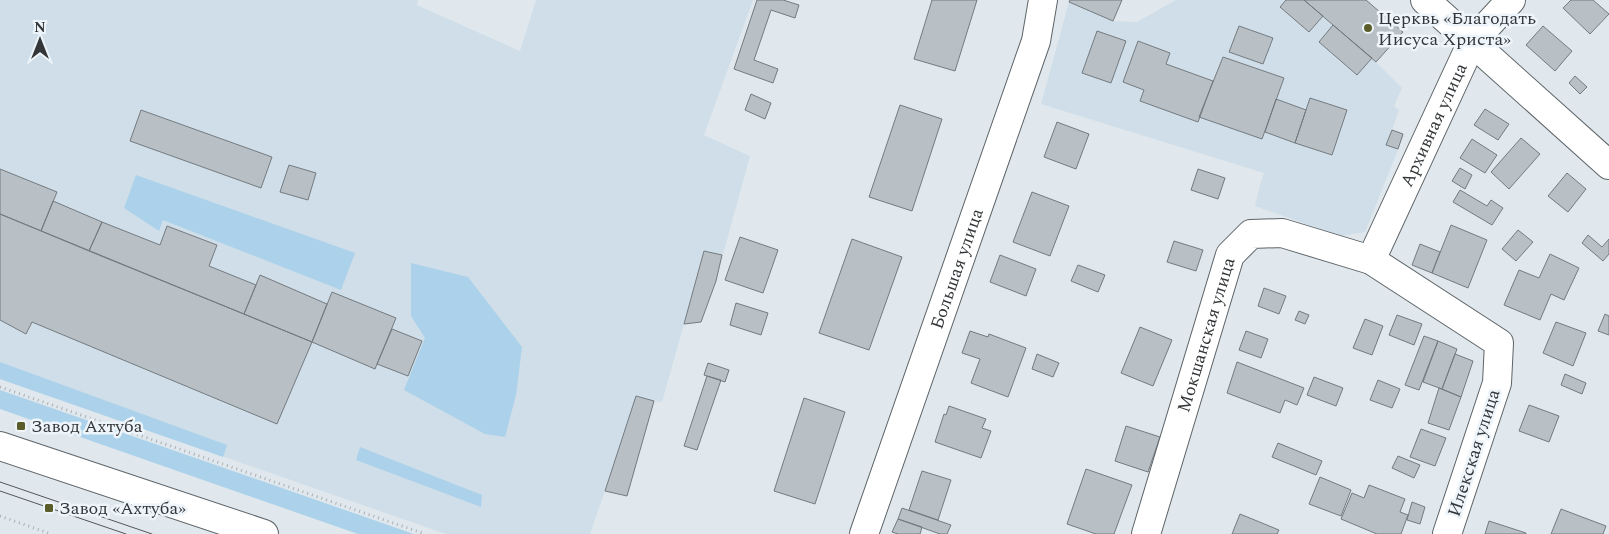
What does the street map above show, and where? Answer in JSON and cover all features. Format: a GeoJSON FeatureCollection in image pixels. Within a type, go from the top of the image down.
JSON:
{"type":"FeatureCollection","features":[{"type":"Feature","properties":{"kind":"street","name":"Большая улица"},"geometry":{"type":"LineString","coordinates":[[864,534],[1036,41],[1043,0]]}},
{"type":"Feature","properties":{"kind":"street"},"geometry":{"type":"LineString","coordinates":[[1425,0],[1609,165]]}},
{"type":"Feature","properties":{"kind":"street","name":"Архивная улица"},"geometry":{"type":"LineString","coordinates":[[1371,260],[1472,42],[1512,0]]}},
{"type":"Feature","properties":{"kind":"street","name":"Мокшанская улица"},"geometry":{"type":"LineString","coordinates":[[1146,534],[1230,255],[1251,234],[1282,233],[1371,260]]}},
{"type":"Feature","properties":{"kind":"street","name":"Илекская улица"},"geometry":{"type":"LineString","coordinates":[[1371,260],[1499,343],[1497,383],[1447,534]]}},
{"type":"Feature","properties":{"kind":"street"},"geometry":{"type":"LineString","coordinates":[[0,446],[264,534]]}},
{"type":"Feature","properties":{"kind":"path"},"geometry":{"type":"LineString","coordinates":[[0,386],[425,534]]}},
{"type":"Feature","properties":{"kind":"path"},"geometry":{"type":"LineString","coordinates":[[0,516],[51,534]]}},
{"type":"Feature","properties":{"kind":"shaded area"},"geometry":{"type":"Polygon","coordinates":[[[0,0],[418,0],[417,5],[520,51],[536,0],[753,0],[704,135],[750,156],[716,280],[701,322],[684,324],[662,402],[654,401],[627,496],[605,491],[590,534],[446,534],[0,379],[0,0]]]}},
{"type":"Feature","properties":{"kind":"shaded area"},"geometry":{"type":"Polygon","coordinates":[[[1176,0],[1304,0],[1376,62],[1402,88],[1394,106],[1399,110],[1392,130],[1404,135],[1365,232],[1340,236],[1255,206],[1264,173],[1041,104],[1069,2],[1113,21],[1137,22],[1176,0]]]}},
{"type":"Feature","properties":{"kind":"shaded area"},"geometry":{"type":"Polygon","coordinates":[[[136,175],[355,253],[341,290],[163,220],[159,231],[124,208],[136,175]]]}},
{"type":"Feature","properties":{"kind":"shaded area"},"geometry":{"type":"Polygon","coordinates":[[[411,263],[468,277],[522,347],[516,395],[505,437],[485,434],[404,390],[425,338],[411,316],[411,263]]]}},
{"type":"Feature","properties":{"kind":"shaded area"},"geometry":{"type":"Polygon","coordinates":[[[0,362],[227,445],[223,457],[0,379],[0,362]]]}},
{"type":"Feature","properties":{"kind":"shaded area"},"geometry":{"type":"Polygon","coordinates":[[[0,390],[414,534],[358,534],[0,409],[0,390]]]}},
{"type":"Feature","properties":{"kind":"shaded area"},"geometry":{"type":"Polygon","coordinates":[[[360,447],[482,495],[481,507],[356,460],[360,447]]]}},
{"type":"Feature","properties":{"kind":"building"},"geometry":{"type":"Polygon","coordinates":[[[757,0],[783,0],[799,5],[795,18],[771,10],[754,60],[778,69],[773,83],[734,69],[757,0]]]}},
{"type":"Feature","properties":{"kind":"building"},"geometry":{"type":"Polygon","coordinates":[[[932,0],[977,0],[955,71],[914,59],[932,0]]]}},
{"type":"Feature","properties":{"kind":"building"},"geometry":{"type":"Polygon","coordinates":[[[1070,0],[1122,0],[1113,21],[1069,2],[1070,0]]]}},
{"type":"Feature","properties":{"kind":"building"},"geometry":{"type":"Polygon","coordinates":[[[1286,0],[1304,0],[1323,16],[1309,32],[1280,7],[1286,0]]]}},
{"type":"Feature","properties":{"kind":"building","name":"Церквь «Благодать Иисуса Христа»"},"geometry":{"type":"Polygon","coordinates":[[[1304,0],[1366,0],[1403,32],[1376,62],[1304,0]]]}},
{"type":"Feature","properties":{"kind":"building"},"geometry":{"type":"Polygon","coordinates":[[[1571,0],[1593,0],[1609,14],[1590,34],[1563,8],[1571,0]]]}},
{"type":"Feature","properties":{"kind":"building"},"geometry":{"type":"Polygon","coordinates":[[[1333,25],[1372,58],[1357,75],[1319,42],[1333,25]]]}},
{"type":"Feature","properties":{"kind":"building"},"geometry":{"type":"Polygon","coordinates":[[[1239,26],[1273,38],[1263,64],[1229,52],[1239,26]]]}},
{"type":"Feature","properties":{"kind":"building"},"geometry":{"type":"Polygon","coordinates":[[[1543,26],[1572,51],[1555,71],[1526,45],[1543,26]]]}},
{"type":"Feature","properties":{"kind":"building"},"geometry":{"type":"Polygon","coordinates":[[[1097,31],[1126,41],[1111,83],[1082,73],[1097,31]]]}},
{"type":"Feature","properties":{"kind":"building"},"geometry":{"type":"Polygon","coordinates":[[[1138,41],[1170,53],[1166,64],[1213,81],[1198,122],[1140,101],[1144,90],[1123,82],[1138,41]]]}},
{"type":"Feature","properties":{"kind":"building"},"geometry":{"type":"Polygon","coordinates":[[[1223,57],[1284,78],[1262,139],[1199,117],[1223,57]]]}},
{"type":"Feature","properties":{"kind":"building"},"geometry":{"type":"Polygon","coordinates":[[[1575,76],[1587,87],[1580,94],[1569,83],[1575,76]]]}},
{"type":"Feature","properties":{"kind":"building"},"geometry":{"type":"Polygon","coordinates":[[[751,94],[771,103],[765,119],[745,110],[751,94]]]}},
{"type":"Feature","properties":{"kind":"building"},"geometry":{"type":"Polygon","coordinates":[[[1310,98],[1347,110],[1332,155],[1295,143],[1310,98]]]}},
{"type":"Feature","properties":{"kind":"building"},"geometry":{"type":"Polygon","coordinates":[[[1276,99],[1306,110],[1295,143],[1265,132],[1276,99]]]}},
{"type":"Feature","properties":{"kind":"building"},"geometry":{"type":"Polygon","coordinates":[[[900,105],[942,119],[912,211],[869,197],[900,105]]]}},
{"type":"Feature","properties":{"kind":"building"},"geometry":{"type":"Polygon","coordinates":[[[1485,109],[1509,124],[1498,140],[1474,125],[1485,109]]]}},
{"type":"Feature","properties":{"kind":"building"},"geometry":{"type":"Polygon","coordinates":[[[141,110],[272,157],[261,188],[130,141],[141,110]]]}},
{"type":"Feature","properties":{"kind":"building"},"geometry":{"type":"Polygon","coordinates":[[[1057,122],[1089,134],[1076,169],[1044,157],[1057,122]]]}},
{"type":"Feature","properties":{"kind":"building"},"geometry":{"type":"Polygon","coordinates":[[[1392,130],[1403,134],[1398,149],[1386,145],[1392,130]]]}},
{"type":"Feature","properties":{"kind":"building"},"geometry":{"type":"Polygon","coordinates":[[[1521,138],[1540,154],[1509,189],[1491,172],[1521,138]]]}},
{"type":"Feature","properties":{"kind":"building"},"geometry":{"type":"Polygon","coordinates":[[[1472,139],[1497,155],[1485,173],[1460,158],[1472,139]]]}},
{"type":"Feature","properties":{"kind":"building"},"geometry":{"type":"Polygon","coordinates":[[[289,165],[316,173],[308,200],[280,192],[289,165]]]}},
{"type":"Feature","properties":{"kind":"building"},"geometry":{"type":"Polygon","coordinates":[[[1460,168],[1472,175],[1465,189],[1452,181],[1460,168]]]}},
{"type":"Feature","properties":{"kind":"building"},"geometry":{"type":"Polygon","coordinates":[[[0,169],[57,192],[41,231],[0,214],[0,169]]]}},
{"type":"Feature","properties":{"kind":"building"},"geometry":{"type":"Polygon","coordinates":[[[1198,169],[1225,178],[1218,199],[1191,190],[1198,169]]]}},
{"type":"Feature","properties":{"kind":"building"},"geometry":{"type":"Polygon","coordinates":[[[1567,173],[1586,189],[1568,212],[1548,196],[1567,173]]]}},
{"type":"Feature","properties":{"kind":"building"},"geometry":{"type":"Polygon","coordinates":[[[1460,190],[1487,206],[1491,200],[1503,208],[1492,225],[1453,202],[1460,190]]]}},
{"type":"Feature","properties":{"kind":"building"},"geometry":{"type":"Polygon","coordinates":[[[1032,192],[1069,206],[1050,256],[1013,242],[1032,192]]]}},
{"type":"Feature","properties":{"kind":"building"},"geometry":{"type":"Polygon","coordinates":[[[53,201],[102,222],[89,251],[41,231],[53,201]]]}},
{"type":"Feature","properties":{"kind":"building"},"geometry":{"type":"Polygon","coordinates":[[[0,214],[312,342],[277,424],[32,322],[26,334],[0,320],[0,214]]]}},
{"type":"Feature","properties":{"kind":"building"},"geometry":{"type":"Polygon","coordinates":[[[102,222],[160,245],[167,226],[217,245],[209,266],[256,285],[244,314],[89,251],[102,222]]]}},
{"type":"Feature","properties":{"kind":"building"},"geometry":{"type":"Polygon","coordinates":[[[1451,225],[1487,240],[1468,288],[1432,273],[1451,225]]]}},
{"type":"Feature","properties":{"kind":"building"},"geometry":{"type":"Polygon","coordinates":[[[1518,230],[1533,242],[1516,261],[1502,249],[1518,230]]]}},
{"type":"Feature","properties":{"kind":"building"},"geometry":{"type":"Polygon","coordinates":[[[1588,235],[1602,247],[1609,239],[1609,254],[1603,261],[1582,243],[1588,235]]]}},
{"type":"Feature","properties":{"kind":"building"},"geometry":{"type":"Polygon","coordinates":[[[740,237],[778,250],[763,293],[725,280],[740,237]]]}},
{"type":"Feature","properties":{"kind":"building"},"geometry":{"type":"Polygon","coordinates":[[[852,239],[902,257],[869,350],[819,333],[852,239]]]}},
{"type":"Feature","properties":{"kind":"building"},"geometry":{"type":"Polygon","coordinates":[[[1174,241],[1203,250],[1196,271],[1167,262],[1174,241]]]}},
{"type":"Feature","properties":{"kind":"building"},"geometry":{"type":"Polygon","coordinates":[[[1420,244],[1440,252],[1432,273],[1412,265],[1420,244]]]}},
{"type":"Feature","properties":{"kind":"building"},"geometry":{"type":"Polygon","coordinates":[[[704,251],[722,255],[716,281],[701,322],[684,324],[704,251]]]}},
{"type":"Feature","properties":{"kind":"building"},"geometry":{"type":"Polygon","coordinates":[[[1550,254],[1579,268],[1564,300],[1551,294],[1540,320],[1504,305],[1519,270],[1539,278],[1550,254]]]}},
{"type":"Feature","properties":{"kind":"building"},"geometry":{"type":"Polygon","coordinates":[[[1000,255],[1036,269],[1026,296],[990,282],[1000,255]]]}},
{"type":"Feature","properties":{"kind":"building"},"geometry":{"type":"Polygon","coordinates":[[[1078,265],[1105,275],[1098,292],[1071,281],[1078,265]]]}},
{"type":"Feature","properties":{"kind":"building"},"geometry":{"type":"Polygon","coordinates":[[[260,275],[327,304],[312,342],[244,314],[260,275]]]}},
{"type":"Feature","properties":{"kind":"building"},"geometry":{"type":"Polygon","coordinates":[[[1264,288],[1286,296],[1279,314],[1258,306],[1264,288]]]}},
{"type":"Feature","properties":{"kind":"building"},"geometry":{"type":"Polygon","coordinates":[[[332,292],[396,318],[375,369],[312,342],[332,292]]]}},
{"type":"Feature","properties":{"kind":"building"},"geometry":{"type":"Polygon","coordinates":[[[736,303],[768,313],[761,335],[730,325],[736,303]]]}},
{"type":"Feature","properties":{"kind":"building"},"geometry":{"type":"Polygon","coordinates":[[[1299,311],[1309,315],[1305,324],[1295,320],[1299,311]]]}},
{"type":"Feature","properties":{"kind":"building"},"geometry":{"type":"Polygon","coordinates":[[[1605,314],[1609,316],[1609,335],[1598,331],[1605,314]]]}},
{"type":"Feature","properties":{"kind":"building"},"geometry":{"type":"Polygon","coordinates":[[[1397,315],[1422,324],[1414,345],[1389,335],[1397,315]]]}},
{"type":"Feature","properties":{"kind":"building"},"geometry":{"type":"Polygon","coordinates":[[[1365,319],[1383,326],[1372,355],[1353,348],[1365,319]]]}},
{"type":"Feature","properties":{"kind":"building"},"geometry":{"type":"Polygon","coordinates":[[[1556,322],[1586,333],[1573,366],[1543,353],[1556,322]]]}},
{"type":"Feature","properties":{"kind":"building"},"geometry":{"type":"Polygon","coordinates":[[[1140,327],[1172,340],[1153,386],[1121,373],[1140,327]]]}},
{"type":"Feature","properties":{"kind":"building"},"geometry":{"type":"Polygon","coordinates":[[[392,329],[422,341],[408,376],[377,364],[392,329]]]}},
{"type":"Feature","properties":{"kind":"building"},"geometry":{"type":"Polygon","coordinates":[[[970,331],[988,337],[989,334],[1026,348],[1008,397],[971,383],[980,359],[962,353],[970,331]]]}},
{"type":"Feature","properties":{"kind":"building"},"geometry":{"type":"Polygon","coordinates":[[[1246,331],[1268,339],[1261,358],[1239,350],[1246,331]]]}},
{"type":"Feature","properties":{"kind":"building"},"geometry":{"type":"Polygon","coordinates":[[[1424,336],[1438,341],[1419,390],[1405,385],[1424,336]]]}},
{"type":"Feature","properties":{"kind":"building"},"geometry":{"type":"Polygon","coordinates":[[[1438,341],[1457,349],[1442,389],[1423,382],[1438,341]]]}},
{"type":"Feature","properties":{"kind":"building"},"geometry":{"type":"Polygon","coordinates":[[[1037,354],[1059,363],[1053,377],[1032,369],[1037,354]]]}},
{"type":"Feature","properties":{"kind":"building"},"geometry":{"type":"Polygon","coordinates":[[[1455,354],[1473,361],[1461,397],[1442,389],[1455,354]]]}},
{"type":"Feature","properties":{"kind":"building"},"geometry":{"type":"Polygon","coordinates":[[[1237,362],[1304,388],[1297,405],[1285,400],[1280,413],[1227,393],[1237,362]]]}},
{"type":"Feature","properties":{"kind":"building"},"geometry":{"type":"Polygon","coordinates":[[[708,363],[729,370],[725,382],[704,375],[708,363]]]}},
{"type":"Feature","properties":{"kind":"building"},"geometry":{"type":"Polygon","coordinates":[[[1565,374],[1586,383],[1582,394],[1561,385],[1565,374]]]}},
{"type":"Feature","properties":{"kind":"building"},"geometry":{"type":"Polygon","coordinates":[[[707,376],[721,380],[697,450],[684,446],[707,376]]]}},
{"type":"Feature","properties":{"kind":"building"},"geometry":{"type":"Polygon","coordinates":[[[1314,377],[1343,388],[1336,406],[1307,395],[1314,377]]]}},
{"type":"Feature","properties":{"kind":"building"},"geometry":{"type":"Polygon","coordinates":[[[1378,380],[1400,389],[1392,408],[1370,400],[1378,380]]]}},
{"type":"Feature","properties":{"kind":"building"},"geometry":{"type":"Polygon","coordinates":[[[1439,388],[1461,397],[1449,430],[1428,423],[1439,388]]]}},
{"type":"Feature","properties":{"kind":"building"},"geometry":{"type":"Polygon","coordinates":[[[636,396],[654,401],[627,496],[605,491],[636,396]]]}},
{"type":"Feature","properties":{"kind":"building"},"geometry":{"type":"Polygon","coordinates":[[[804,398],[845,412],[815,504],[774,491],[804,398]]]}},
{"type":"Feature","properties":{"kind":"building"},"geometry":{"type":"Polygon","coordinates":[[[1529,405],[1559,416],[1549,442],[1519,431],[1529,405]]]}},
{"type":"Feature","properties":{"kind":"building"},"geometry":{"type":"Polygon","coordinates":[[[949,406],[986,419],[982,428],[991,431],[981,458],[935,442],[944,414],[946,415],[949,406]]]}},
{"type":"Feature","properties":{"kind":"building"},"geometry":{"type":"Polygon","coordinates":[[[1126,426],[1160,437],[1148,472],[1115,461],[1126,426]]]}},
{"type":"Feature","properties":{"kind":"building"},"geometry":{"type":"Polygon","coordinates":[[[1421,429],[1446,438],[1435,466],[1410,457],[1421,429]]]}},
{"type":"Feature","properties":{"kind":"building"},"geometry":{"type":"Polygon","coordinates":[[[1278,443],[1322,461],[1316,475],[1272,457],[1278,443]]]}},
{"type":"Feature","properties":{"kind":"building"},"geometry":{"type":"Polygon","coordinates":[[[1398,456],[1420,465],[1414,478],[1392,468],[1398,456]]]}},
{"type":"Feature","properties":{"kind":"building"},"geometry":{"type":"Polygon","coordinates":[[[1086,469],[1132,485],[1114,534],[1096,534],[1067,524],[1086,469]]]}},
{"type":"Feature","properties":{"kind":"building"},"geometry":{"type":"Polygon","coordinates":[[[922,471],[951,480],[938,520],[909,510],[922,471]]]}},
{"type":"Feature","properties":{"kind":"building"},"geometry":{"type":"Polygon","coordinates":[[[1320,477],[1351,490],[1341,516],[1309,504],[1320,477]]]}},
{"type":"Feature","properties":{"kind":"building"},"geometry":{"type":"Polygon","coordinates":[[[1369,485],[1405,499],[1400,512],[1408,515],[1401,534],[1377,534],[1341,519],[1352,493],[1364,498],[1369,485]]]}},
{"type":"Feature","properties":{"kind":"building"},"geometry":{"type":"Polygon","coordinates":[[[1412,502],[1425,507],[1420,524],[1407,520],[1412,502]]]}},
{"type":"Feature","properties":{"kind":"building"},"geometry":{"type":"Polygon","coordinates":[[[902,508],[951,525],[947,534],[940,534],[898,519],[902,508]]]}},
{"type":"Feature","properties":{"kind":"building"},"geometry":{"type":"Polygon","coordinates":[[[1561,509],[1606,526],[1603,534],[1551,534],[1561,509]]]}},
{"type":"Feature","properties":{"kind":"building"},"geometry":{"type":"Polygon","coordinates":[[[1240,514],[1279,530],[1277,534],[1232,534],[1240,514]]]}},
{"type":"Feature","properties":{"kind":"building"},"geometry":{"type":"Polygon","coordinates":[[[898,519],[922,527],[920,534],[898,534],[892,532],[898,519]]]}},
{"type":"Feature","properties":{"kind":"building"},"geometry":{"type":"Polygon","coordinates":[[[1489,521],[1526,533],[1526,534],[1485,534],[1489,521]]]}},
{"type":"Feature","properties":{"kind":"tram line"},"geometry":{"type":"LineString","coordinates":[[0,482],[152,534]]}},
{"type":"Feature","properties":{"kind":"tram line"},"geometry":{"type":"LineString","coordinates":[[0,491],[126,534]]}},
{"type":"Feature","properties":{"kind":"place","name":"Церквь «Благодать Иисуса Христа»"},"geometry":{"type":"Point","coordinates":[1368,28]}},
{"type":"Feature","properties":{"kind":"place","name":"Завод Ахтуба"},"geometry":{"type":"Point","coordinates":[21,426]}},
{"type":"Feature","properties":{"kind":"place","name":"Завод «Ахтуба»"},"geometry":{"type":"Point","coordinates":[49,508]}}]}
